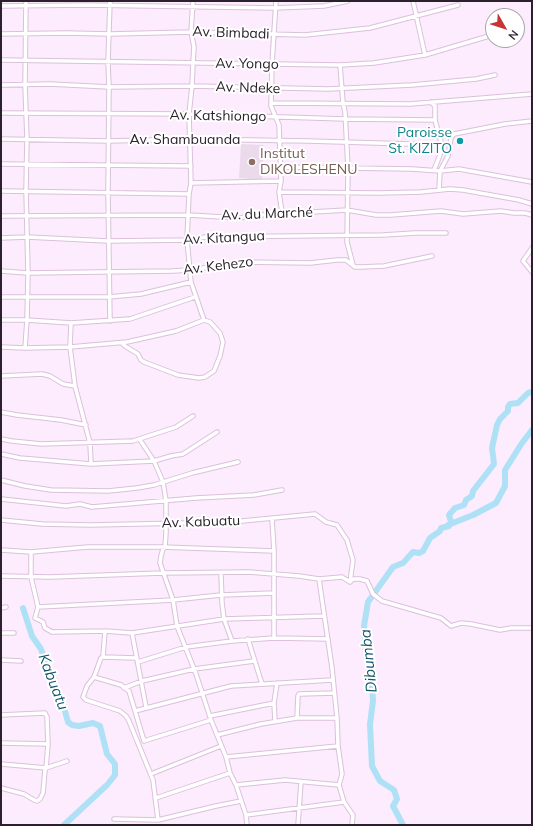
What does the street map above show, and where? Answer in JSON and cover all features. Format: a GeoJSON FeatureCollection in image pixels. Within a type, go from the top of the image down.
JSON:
{"type":"FeatureCollection","features":[{"type":"Feature","properties":{"kind":"street"},"geometry":{"type":"LineString","coordinates":[[24,348],[27,320],[28,273],[25,85],[27,34],[26,1]]}},
{"type":"Feature","properties":{"kind":"street"},"geometry":{"type":"LineString","coordinates":[[193,1],[191,32],[194,47],[192,86],[188,114],[191,183],[189,194],[187,240],[191,282],[204,320]]}},
{"type":"Feature","properties":{"kind":"street"},"geometry":{"type":"LineString","coordinates":[[276,1],[271,103],[279,125],[279,192],[282,213]]}},
{"type":"Feature","properties":{"kind":"street"},"geometry":{"type":"LineString","coordinates":[[1,6],[111,3],[193,8],[276,8],[324,6],[348,1]]}},
{"type":"Feature","properties":{"kind":"street"},"geometry":{"type":"LineString","coordinates":[[413,1],[426,55]]}},
{"type":"Feature","properties":{"kind":"street"},"geometry":{"type":"LineString","coordinates":[[110,321],[110,271],[108,241],[108,62],[111,3]]}},
{"type":"Feature","properties":{"kind":"street","name":"Av. Bimbadi"},"geometry":{"type":"LineString","coordinates":[[1,34],[191,32],[305,35],[370,28],[458,5]]}},
{"type":"Feature","properties":{"kind":"street","name":"Av. Yongo"},"geometry":{"type":"LineString","coordinates":[[1,60],[340,65],[374,63],[426,55],[485,37]]}},
{"type":"Feature","properties":{"kind":"street"},"geometry":{"type":"LineString","coordinates":[[340,65],[347,142],[347,242],[353,265]]}},
{"type":"Feature","properties":{"kind":"street","name":"Av. Ndeke"},"geometry":{"type":"LineString","coordinates":[[1,85],[50,84],[109,87],[192,86],[272,89],[342,89],[412,85],[495,76]]}},
{"type":"Feature","properties":{"kind":"street"},"geometry":{"type":"LineString","coordinates":[[271,103],[410,104],[532,94]]}},
{"type":"Feature","properties":{"kind":"street"},"geometry":{"type":"LineString","coordinates":[[431,102],[435,106],[435,120],[441,146],[440,155],[434,170]]}},
{"type":"Feature","properties":{"kind":"street","name":"Av. Katshiongo"},"geometry":{"type":"LineString","coordinates":[[1,113],[188,114],[435,120]]}},
{"type":"Feature","properties":{"kind":"street"},"geometry":{"type":"LineString","coordinates":[[439,190],[440,171],[448,156],[451,138],[454,134],[505,124],[532,121]]}},
{"type":"Feature","properties":{"kind":"street","name":"Av. Shambuanda"},"geometry":{"type":"LineString","coordinates":[[1,139],[108,141],[190,139],[347,142],[441,146]]}},
{"type":"Feature","properties":{"kind":"street"},"geometry":{"type":"LineString","coordinates":[[1,164],[27,163],[191,166]]}},
{"type":"Feature","properties":{"kind":"street"},"geometry":{"type":"LineString","coordinates":[[280,167],[440,171],[459,169],[532,182]]}},
{"type":"Feature","properties":{"kind":"street"},"geometry":{"type":"LineString","coordinates":[[191,183],[280,181]]}},
{"type":"Feature","properties":{"kind":"street"},"geometry":{"type":"LineString","coordinates":[[279,192],[414,192],[450,189],[519,200],[532,204]]}},
{"type":"Feature","properties":{"kind":"street"},"geometry":{"type":"LineString","coordinates":[[1,191],[26,190],[189,194]]}},
{"type":"Feature","properties":{"kind":"street","name":"Av. du Marché"},"geometry":{"type":"LineString","coordinates":[[1,216],[189,215],[239,218],[282,213],[301,214],[347,210],[376,215],[441,211],[462,214],[501,211],[532,215]]}},
{"type":"Feature","properties":{"kind":"street","name":"Av. Kitangua"},"geometry":{"type":"LineString","coordinates":[[1,238],[108,241],[187,240],[206,237],[446,233]]}},
{"type":"Feature","properties":{"kind":"street"},"geometry":{"type":"LineString","coordinates":[[532,248],[523,261],[532,272]]}},
{"type":"Feature","properties":{"kind":"street","name":"Av. Kehezo"},"geometry":{"type":"LineString","coordinates":[[1,271],[28,273],[173,271],[190,270],[242,262],[310,263],[337,260],[349,261],[353,265],[361,267],[384,266],[432,256]]}},
{"type":"Feature","properties":{"kind":"street"},"geometry":{"type":"LineString","coordinates":[[1,297],[109,297],[141,294],[191,282]]}},
{"type":"Feature","properties":{"kind":"street"},"geometry":{"type":"LineString","coordinates":[[1,320],[72,323],[130,319],[195,297]]}},
{"type":"Feature","properties":{"kind":"street"},"geometry":{"type":"LineString","coordinates":[[1,347],[70,347],[122,343],[161,335],[191,326],[204,320],[210,322],[220,333],[223,342],[214,371],[205,377],[199,378],[178,375],[144,362],[138,354],[122,343]]}},
{"type":"Feature","properties":{"kind":"street"},"geometry":{"type":"LineString","coordinates":[[72,323],[70,347],[75,386],[90,443],[91,464]]}},
{"type":"Feature","properties":{"kind":"street"},"geometry":{"type":"LineString","coordinates":[[1,376],[42,374],[50,376],[63,384],[75,386]]}},
{"type":"Feature","properties":{"kind":"street"},"geometry":{"type":"LineString","coordinates":[[1,412],[62,420],[86,425]]}},
{"type":"Feature","properties":{"kind":"street"},"geometry":{"type":"LineString","coordinates":[[1,438],[12,441],[41,444],[140,440],[176,428],[193,416]]}},
{"type":"Feature","properties":{"kind":"street"},"geometry":{"type":"LineString","coordinates":[[1,454],[20,458],[91,464],[154,461],[183,454],[217,432]]}},
{"type":"Feature","properties":{"kind":"street"},"geometry":{"type":"LineString","coordinates":[[140,440],[154,461],[163,482],[166,501],[166,523],[165,547],[163,549],[160,563],[173,600],[177,626],[226,757],[230,773],[236,785],[246,815],[247,825]]}},
{"type":"Feature","properties":{"kind":"street"},"geometry":{"type":"LineString","coordinates":[[1,480],[51,490],[108,491],[137,488],[163,482],[198,471],[238,462]]}},
{"type":"Feature","properties":{"kind":"street"},"geometry":{"type":"LineString","coordinates":[[1,499],[66,506],[80,504],[92,507],[254,495],[282,490]]}},
{"type":"Feature","properties":{"kind":"street","name":"Av. Kabuatu"},"geometry":{"type":"LineString","coordinates":[[1,520],[42,524],[232,522],[315,514],[326,522],[337,525],[347,540],[353,560],[350,582]]}},
{"type":"Feature","properties":{"kind":"street"},"geometry":{"type":"LineString","coordinates":[[272,519],[274,551],[274,638]]}},
{"type":"Feature","properties":{"kind":"street"},"geometry":{"type":"LineString","coordinates":[[1,550],[31,552],[88,547],[165,547],[274,551]]}},
{"type":"Feature","properties":{"kind":"street"},"geometry":{"type":"LineString","coordinates":[[31,552],[31,576],[38,607],[35,618],[44,622],[45,628],[50,632],[105,631],[132,633],[224,619],[324,616]]}},
{"type":"Feature","properties":{"kind":"street"},"geometry":{"type":"LineString","coordinates":[[1,576],[221,573],[274,574],[319,579],[342,577],[350,582],[353,579],[365,580],[367,581],[374,595],[382,601],[441,618],[451,626],[461,623],[500,630],[511,628],[532,628]]}},
{"type":"Feature","properties":{"kind":"street"},"geometry":{"type":"LineString","coordinates":[[221,573],[221,595],[224,619],[232,640]]}},
{"type":"Feature","properties":{"kind":"street"},"geometry":{"type":"LineString","coordinates":[[319,579],[328,639],[337,718],[338,746],[342,774],[339,784],[344,802],[353,815],[352,825]]}},
{"type":"Feature","properties":{"kind":"street"},"geometry":{"type":"LineString","coordinates":[[38,607],[274,593]]}},
{"type":"Feature","properties":{"kind":"street"},"geometry":{"type":"LineString","coordinates":[[1,608],[6,607]]}},
{"type":"Feature","properties":{"kind":"street"},"geometry":{"type":"LineString","coordinates":[[105,631],[103,657],[101,658],[94,677],[87,686],[83,697],[86,700],[120,711],[126,716],[133,728],[151,774],[156,798],[157,820],[155,825]]}},
{"type":"Feature","properties":{"kind":"street"},"geometry":{"type":"LineString","coordinates":[[1,633],[14,634]]}},
{"type":"Feature","properties":{"kind":"street"},"geometry":{"type":"LineString","coordinates":[[132,633],[146,708]]}},
{"type":"Feature","properties":{"kind":"street"},"geometry":{"type":"LineString","coordinates":[[103,657],[137,660],[186,647],[232,640],[274,638],[328,639]]}},
{"type":"Feature","properties":{"kind":"street"},"geometry":{"type":"LineString","coordinates":[[248,639],[262,684]]}},
{"type":"Feature","properties":{"kind":"street"},"geometry":{"type":"LineString","coordinates":[[1,660],[20,661]]}},
{"type":"Feature","properties":{"kind":"street"},"geometry":{"type":"LineString","coordinates":[[124,688],[142,681],[194,669],[254,660]]}},
{"type":"Feature","properties":{"kind":"street"},"geometry":{"type":"LineString","coordinates":[[94,677],[121,685],[129,691],[144,741]]}},
{"type":"Feature","properties":{"kind":"street"},"geometry":{"type":"LineString","coordinates":[[134,711],[202,692],[231,686],[332,680]]}},
{"type":"Feature","properties":{"kind":"street"},"geometry":{"type":"LineString","coordinates":[[275,721],[274,703],[278,683]]}},
{"type":"Feature","properties":{"kind":"street"},"geometry":{"type":"LineString","coordinates":[[297,718],[299,694],[334,693]]}},
{"type":"Feature","properties":{"kind":"street"},"geometry":{"type":"LineString","coordinates":[[139,743],[211,718],[274,703]]}},
{"type":"Feature","properties":{"kind":"street"},"geometry":{"type":"LineString","coordinates":[[1,715],[45,713],[48,717],[48,744],[43,793],[37,800],[34,800],[24,794],[1,788]]}},
{"type":"Feature","properties":{"kind":"street"},"geometry":{"type":"LineString","coordinates":[[217,735],[275,721],[297,718],[337,718]]}},
{"type":"Feature","properties":{"kind":"street"},"geometry":{"type":"LineString","coordinates":[[1,742],[48,744]]}},
{"type":"Feature","properties":{"kind":"street"},"geometry":{"type":"LineString","coordinates":[[151,774],[221,746]]}},
{"type":"Feature","properties":{"kind":"street"},"geometry":{"type":"LineString","coordinates":[[226,757],[338,746]]}},
{"type":"Feature","properties":{"kind":"street"},"geometry":{"type":"LineString","coordinates":[[1,764],[46,768],[67,761]]}},
{"type":"Feature","properties":{"kind":"street"},"geometry":{"type":"LineString","coordinates":[[156,798],[230,773]]}},
{"type":"Feature","properties":{"kind":"street"},"geometry":{"type":"LineString","coordinates":[[236,785],[276,780],[339,784]]}},
{"type":"Feature","properties":{"kind":"street"},"geometry":{"type":"LineString","coordinates":[[298,825],[301,782]]}},
{"type":"Feature","properties":{"kind":"street"},"geometry":{"type":"LineString","coordinates":[[114,819],[157,820],[241,801]]}},
{"type":"Feature","properties":{"kind":"street"},"geometry":{"type":"LineString","coordinates":[[246,815],[344,802]]}},
{"type":"Feature","properties":{"kind":"shaded area","name":"Institut DIKOLESHENU"},"geometry":{"type":"Polygon","coordinates":[[[241,144],[264,145],[262,180],[239,178],[241,144]]]}},
{"type":"Feature","properties":{"kind":"waterway","name":"Dibumba"},"geometry":{"type":"LineString","coordinates":[[403,825],[393,806],[397,799],[394,790],[380,781],[372,766],[370,724],[373,701],[370,658],[366,650],[364,626],[368,602],[393,567],[403,563],[413,552],[419,553],[423,551],[430,538],[440,531],[441,528],[449,526],[451,522],[449,515],[455,508],[464,505],[466,500],[472,496],[473,491],[494,464],[492,448],[497,425],[500,419],[508,411],[510,404],[518,403],[528,393],[532,392]]}},
{"type":"Feature","properties":{"kind":"waterway"},"geometry":{"type":"LineString","coordinates":[[448,525],[473,515],[496,503],[505,486],[505,470],[532,430]]}},
{"type":"Feature","properties":{"kind":"waterway","name":"Kabuatu"},"geometry":{"type":"LineString","coordinates":[[23,608],[32,636],[41,649],[55,695],[63,704],[68,722],[72,725],[79,726],[93,723],[100,726],[107,754],[115,764],[115,775],[107,785],[64,825]]}},
{"type":"Feature","properties":{"kind":"place","name":"Paroisse St. KIZITO"},"geometry":{"type":"Point","coordinates":[460,141]}},
{"type":"Feature","properties":{"kind":"place","name":"Institut DIKOLESHENU"},"geometry":{"type":"Point","coordinates":[252,162]}}]}
